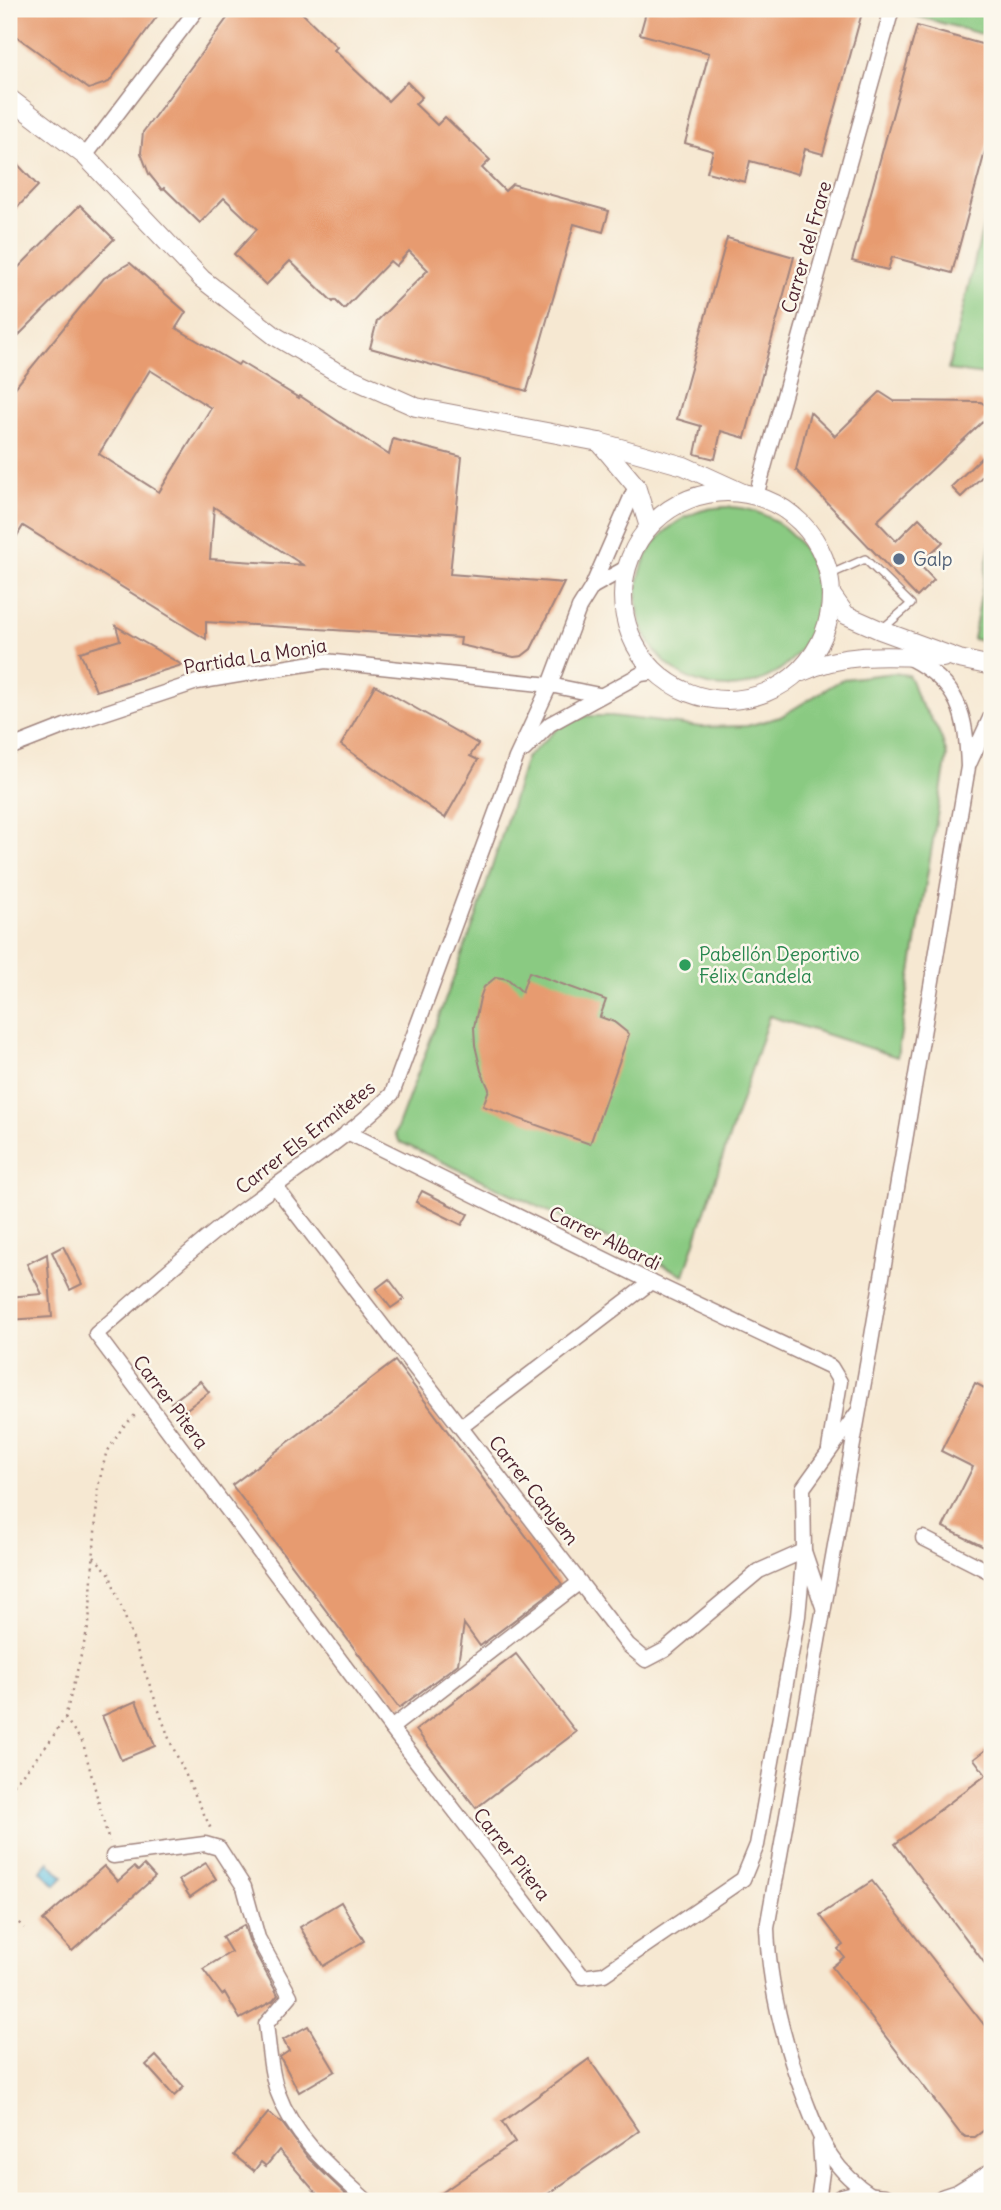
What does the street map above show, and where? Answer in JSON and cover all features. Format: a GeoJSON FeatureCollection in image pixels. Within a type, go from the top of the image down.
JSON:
{"type":"FeatureCollection","features":[{"type":"Feature","properties":{"kind":"highway"},"geometry":{"type":"LineString","coordinates":[[945,2201],[960,2196],[992,2176]]}},
{"type":"Feature","properties":{"kind":"highway"},"geometry":{"type":"LineString","coordinates":[[976,2201],[992,2187]]}},
{"type":"Feature","properties":{"kind":"highway"},"geometry":{"type":"LineString","coordinates":[[843,2201],[855,2198],[881,2200]]}},
{"type":"Feature","properties":{"kind":"street"},"geometry":{"type":"LineString","coordinates":[[85,156],[197,9]]}},
{"type":"Feature","properties":{"kind":"street","name":"Carrer del Frare"},"geometry":{"type":"LineString","coordinates":[[749,495],[892,9]]}},
{"type":"Feature","properties":{"kind":"street"},"geometry":{"type":"LineString","coordinates":[[9,98],[85,156],[202,279],[275,336],[335,371],[416,407],[598,442],[684,466],[781,507],[803,525],[820,548],[829,575],[831,594],[827,625],[814,653],[793,677]]}},
{"type":"Feature","properties":{"kind":"street"},"geometry":{"type":"LineString","coordinates":[[598,442],[636,486],[649,527]]}},
{"type":"Feature","properties":{"kind":"street","name":"Carrer Els Ermitetes"},"geometry":{"type":"LineString","coordinates":[[96,1334],[218,1229],[376,1110],[392,1094],[516,758],[550,685],[579,608],[593,587],[636,486]]}},
{"type":"Feature","properties":{"kind":"street"},"geometry":{"type":"LineString","coordinates":[[749,495],[709,494],[676,505],[649,527],[635,546],[626,568],[622,596],[626,624],[638,650],[655,672],[675,687],[687,692],[723,700],[748,698],[771,690],[824,662],[846,657],[959,659]]}},
{"type":"Feature","properties":{"kind":"street"},"geometry":{"type":"LineString","coordinates":[[593,587],[626,568]]}},
{"type":"Feature","properties":{"kind":"street"},"geometry":{"type":"LineString","coordinates":[[831,594],[846,615],[959,659],[992,666]]}},
{"type":"Feature","properties":{"kind":"street"},"geometry":{"type":"LineString","coordinates":[[881,2200],[859,2187],[842,2171],[819,2135],[796,2076],[775,2006],[767,1928],[860,1409],[968,767],[967,736],[961,709],[935,675],[906,656]]}},
{"type":"Feature","properties":{"kind":"street","name":"Partida La Monja"},"geometry":{"type":"LineString","coordinates":[[9,748],[65,726],[197,682],[325,661],[550,685],[599,695]]}},
{"type":"Feature","properties":{"kind":"street","name":"Carrer Els Ermitetes"},"geometry":{"type":"LineString","coordinates":[[516,758],[550,724],[641,674],[655,672]]}},
{"type":"Feature","properties":{"kind":"street"},"geometry":{"type":"LineString","coordinates":[[968,767],[992,714]]}},
{"type":"Feature","properties":{"kind":"street","name":"Carrer Albardi"},"geometry":{"type":"LineString","coordinates":[[347,1132],[651,1282],[831,1367],[841,1382],[829,1449]]}},
{"type":"Feature","properties":{"kind":"street","name":"Carrer Canyem"},"geometry":{"type":"LineString","coordinates":[[275,1186],[628,1644],[646,1660],[665,1650],[759,1571],[804,1550]]}},
{"type":"Feature","properties":{"kind":"street"},"geometry":{"type":"LineString","coordinates":[[461,1427],[651,1282]]}},
{"type":"Feature","properties":{"kind":"street","name":"Carrer Pitera"},"geometry":{"type":"LineString","coordinates":[[96,1334],[391,1728],[583,1977],[604,1974],[743,1879],[757,1845],[798,1616],[804,1550]]}},
{"type":"Feature","properties":{"kind":"street"},"geometry":{"type":"LineString","coordinates":[[824,1611],[804,1550],[803,1488],[860,1409]]}},
{"type":"Feature","properties":{"kind":"street"},"geometry":{"type":"LineString","coordinates":[[922,1538],[992,1573]]}},
{"type":"Feature","properties":{"kind":"street"},"geometry":{"type":"LineString","coordinates":[[391,1728],[580,1582]]}},
{"type":"Feature","properties":{"kind":"street"},"geometry":{"type":"LineString","coordinates":[[113,1856],[205,1844],[219,1848],[244,1886],[258,1938],[290,1996],[266,2024],[277,2091],[289,2120],[324,2162],[367,2201]]}},
{"type":"Feature","properties":{"kind":"street"},"geometry":{"type":"LineString","coordinates":[[818,2201],[822,2172],[819,2135]]}},
{"type":"Feature","properties":{"kind":"lane"},"geometry":{"type":"LineString","coordinates":[[829,575],[865,559],[911,604],[880,630]]}},
{"type":"Feature","properties":{"kind":"path"},"geometry":{"type":"LineString","coordinates":[[9,1790],[48,1744],[65,1718],[89,1624],[98,1487],[106,1454],[122,1428],[148,1402]]}},
{"type":"Feature","properties":{"kind":"path"},"geometry":{"type":"LineString","coordinates":[[93,1556],[109,1573],[170,1741],[219,1848]]}},
{"type":"Feature","properties":{"kind":"path"},"geometry":{"type":"LineString","coordinates":[[65,1718],[83,1743],[113,1856]]}},
{"type":"Feature","properties":{"kind":"path"},"geometry":{"type":"LineString","coordinates":[[9,1913],[24,1928]]}},
{"type":"Feature","properties":{"kind":"green space"},"geometry":{"type":"Polygon","coordinates":[[[906,9],[992,9],[992,37],[905,13],[906,9]]]}},
{"type":"Feature","properties":{"kind":"green space"},"geometry":{"type":"Polygon","coordinates":[[[992,190],[992,376],[948,370],[992,190]]]}},
{"type":"Feature","properties":{"kind":"green space"},"geometry":{"type":"Polygon","coordinates":[[[727,507],[761,514],[790,534],[810,563],[817,597],[810,631],[790,660],[761,680],[727,687],[693,680],[664,660],[644,631],[637,597],[644,563],[664,534],[693,514],[727,507]]]}},
{"type":"Feature","properties":{"kind":"green space"},"geometry":{"type":"Polygon","coordinates":[[[992,535],[992,643],[973,639],[992,535]]]}},
{"type":"Feature","properties":{"kind":"green space","name":"Pabellón Deportivo Félix Candela"},"geometry":{"type":"Polygon","coordinates":[[[893,673],[908,675],[912,681],[919,701],[939,733],[947,756],[897,1057],[769,1016],[684,1275],[400,1142],[395,1134],[477,915],[526,758],[558,728],[586,716],[612,716],[701,727],[747,726],[780,717],[843,679],[893,673]]]}},
{"type":"Feature","properties":{"kind":"water"},"geometry":{"type":"Polygon","coordinates":[[[49,1862],[63,1877],[55,1885],[41,1871],[49,1862]]]}},
{"type":"Feature","properties":{"kind":"building"},"geometry":{"type":"Polygon","coordinates":[[[9,9],[150,9],[158,15],[109,82],[89,89],[9,31],[9,9]]]}},
{"type":"Feature","properties":{"kind":"building"},"geometry":{"type":"Polygon","coordinates":[[[234,9],[298,9],[337,47],[334,50],[388,101],[407,82],[422,97],[415,104],[437,125],[445,117],[490,160],[482,168],[505,191],[512,184],[609,211],[603,232],[574,224],[527,391],[370,348],[377,321],[428,270],[409,251],[396,266],[390,261],[344,309],[290,261],[266,285],[234,254],[257,229],[224,198],[200,223],[164,188],[162,190],[149,174],[141,153],[143,132],[234,9]]]}},
{"type":"Feature","properties":{"kind":"building"},"geometry":{"type":"Polygon","coordinates":[[[647,9],[863,9],[823,154],[805,149],[798,174],[750,161],[745,182],[707,172],[713,151],[685,143],[709,53],[640,34],[647,9]]]}},
{"type":"Feature","properties":{"kind":"building"},"geometry":{"type":"Polygon","coordinates":[[[917,26],[992,47],[992,126],[952,273],[892,257],[888,270],[852,261],[917,26]]]}},
{"type":"Feature","properties":{"kind":"building"},"geometry":{"type":"Polygon","coordinates":[[[9,155],[38,186],[9,216],[9,155]]]}},
{"type":"Feature","properties":{"kind":"building"},"geometry":{"type":"Polygon","coordinates":[[[80,205],[114,239],[9,345],[9,277],[80,205]]]}},
{"type":"Feature","properties":{"kind":"building"},"geometry":{"type":"Polygon","coordinates":[[[727,238],[794,257],[745,438],[721,431],[715,459],[695,454],[701,426],[677,419],[727,238]]]}},
{"type":"Feature","properties":{"kind":"building"},"geometry":{"type":"Polygon","coordinates":[[[130,263],[186,312],[176,328],[238,365],[240,362],[299,398],[300,396],[389,455],[393,439],[462,457],[450,574],[564,583],[531,649],[522,656],[514,657],[460,645],[461,638],[206,622],[206,639],[23,526],[9,549],[9,395],[104,278],[130,263]],[[150,370],[99,454],[159,492],[211,408],[150,370]],[[214,507],[210,559],[303,565],[214,507]]]}},
{"type":"Feature","properties":{"kind":"building"},"geometry":{"type":"Polygon","coordinates":[[[880,392],[894,401],[981,402],[992,410],[992,413],[877,521],[896,541],[919,518],[943,542],[919,564],[934,580],[917,597],[796,470],[810,412],[835,436],[880,392]]]}},
{"type":"Feature","properties":{"kind":"building"},"geometry":{"type":"Polygon","coordinates":[[[982,457],[992,467],[961,497],[951,487],[982,457]]]}},
{"type":"Feature","properties":{"kind":"building"},"geometry":{"type":"Polygon","coordinates":[[[116,626],[182,665],[96,691],[80,652],[120,640],[116,626]]]}},
{"type":"Feature","properties":{"kind":"building"},"geometry":{"type":"Polygon","coordinates":[[[375,685],[478,744],[470,756],[478,760],[445,818],[341,745],[375,685]]]}},
{"type":"Feature","properties":{"kind":"building"},"geometry":{"type":"Polygon","coordinates":[[[529,972],[606,1000],[600,1017],[614,1022],[629,1034],[590,1144],[483,1106],[489,1089],[481,1071],[474,1027],[480,998],[484,987],[496,977],[508,979],[522,992],[529,972]]]}},
{"type":"Feature","properties":{"kind":"building"},"geometry":{"type":"Polygon","coordinates":[[[422,1191],[468,1214],[462,1225],[416,1202],[422,1191]]]}},
{"type":"Feature","properties":{"kind":"building"},"geometry":{"type":"Polygon","coordinates":[[[63,1246],[82,1284],[70,1290],[52,1252],[63,1246]]]}},
{"type":"Feature","properties":{"kind":"building"},"geometry":{"type":"Polygon","coordinates":[[[47,1254],[52,1317],[9,1320],[9,1297],[42,1294],[27,1264],[47,1254]]]}},
{"type":"Feature","properties":{"kind":"building"},"geometry":{"type":"Polygon","coordinates":[[[389,1279],[404,1299],[391,1308],[376,1289],[389,1279]]]}},
{"type":"Feature","properties":{"kind":"building"},"geometry":{"type":"Polygon","coordinates":[[[395,1361],[562,1584],[480,1646],[464,1624],[458,1664],[399,1708],[232,1485],[395,1361]]]}},
{"type":"Feature","properties":{"kind":"building"},"geometry":{"type":"Polygon","coordinates":[[[200,1381],[209,1392],[180,1414],[171,1403],[200,1381]]]}},
{"type":"Feature","properties":{"kind":"building"},"geometry":{"type":"Polygon","coordinates":[[[975,1383],[992,1392],[992,1551],[943,1527],[973,1467],[941,1451],[975,1383]]]}},
{"type":"Feature","properties":{"kind":"building"},"geometry":{"type":"Polygon","coordinates":[[[516,1654],[576,1732],[476,1808],[416,1730],[516,1654]]]}},
{"type":"Feature","properties":{"kind":"building"},"geometry":{"type":"Polygon","coordinates":[[[136,1701],[155,1746],[121,1760],[102,1716],[136,1701]]]}},
{"type":"Feature","properties":{"kind":"building"},"geometry":{"type":"Polygon","coordinates":[[[992,1745],[992,1973],[895,1844],[986,1775],[974,1759],[992,1745]]]}},
{"type":"Feature","properties":{"kind":"building"},"geometry":{"type":"Polygon","coordinates":[[[206,1863],[216,1879],[190,1897],[179,1880],[206,1863]]]}},
{"type":"Feature","properties":{"kind":"building"},"geometry":{"type":"Polygon","coordinates":[[[144,1865],[155,1877],[72,1951],[43,1920],[104,1866],[118,1881],[134,1867],[138,1871],[144,1865]]]}},
{"type":"Feature","properties":{"kind":"building"},"geometry":{"type":"Polygon","coordinates":[[[872,1881],[992,2035],[992,2124],[975,2137],[966,2137],[959,2132],[832,1967],[844,1957],[838,1949],[843,1945],[820,1915],[872,1881]]]}},
{"type":"Feature","properties":{"kind":"building"},"geometry":{"type":"Polygon","coordinates":[[[341,1902],[364,1941],[323,1966],[300,1927],[341,1902]]]}},
{"type":"Feature","properties":{"kind":"building"},"geometry":{"type":"Polygon","coordinates":[[[244,1925],[250,1943],[278,1995],[273,2001],[240,2019],[225,1993],[222,1995],[203,1969],[231,1952],[222,1937],[244,1925]]]}},
{"type":"Feature","properties":{"kind":"building"},"geometry":{"type":"Polygon","coordinates":[[[308,2026],[335,2071],[299,2092],[280,2057],[289,2051],[283,2040],[308,2026]]]}},
{"type":"Feature","properties":{"kind":"building"},"geometry":{"type":"Polygon","coordinates":[[[156,2056],[184,2087],[174,2096],[146,2065],[156,2056]]]}},
{"type":"Feature","properties":{"kind":"building"},"geometry":{"type":"Polygon","coordinates":[[[589,2059],[639,2131],[538,2201],[430,2201],[515,2142],[502,2122],[589,2059]]]}},
{"type":"Feature","properties":{"kind":"building"},"geometry":{"type":"Polygon","coordinates":[[[268,2113],[282,2123],[309,2159],[353,2201],[323,2201],[279,2150],[266,2166],[261,2162],[254,2171],[234,2155],[268,2113]]]}},
{"type":"Feature","properties":{"kind":"place","name":"Galp"},"geometry":{"type":"Point","coordinates":[899,559]}},
{"type":"Feature","properties":{"kind":"place","name":"Pabellón Deportivo Félix Candela"},"geometry":{"type":"Point","coordinates":[685,965]}}]}
